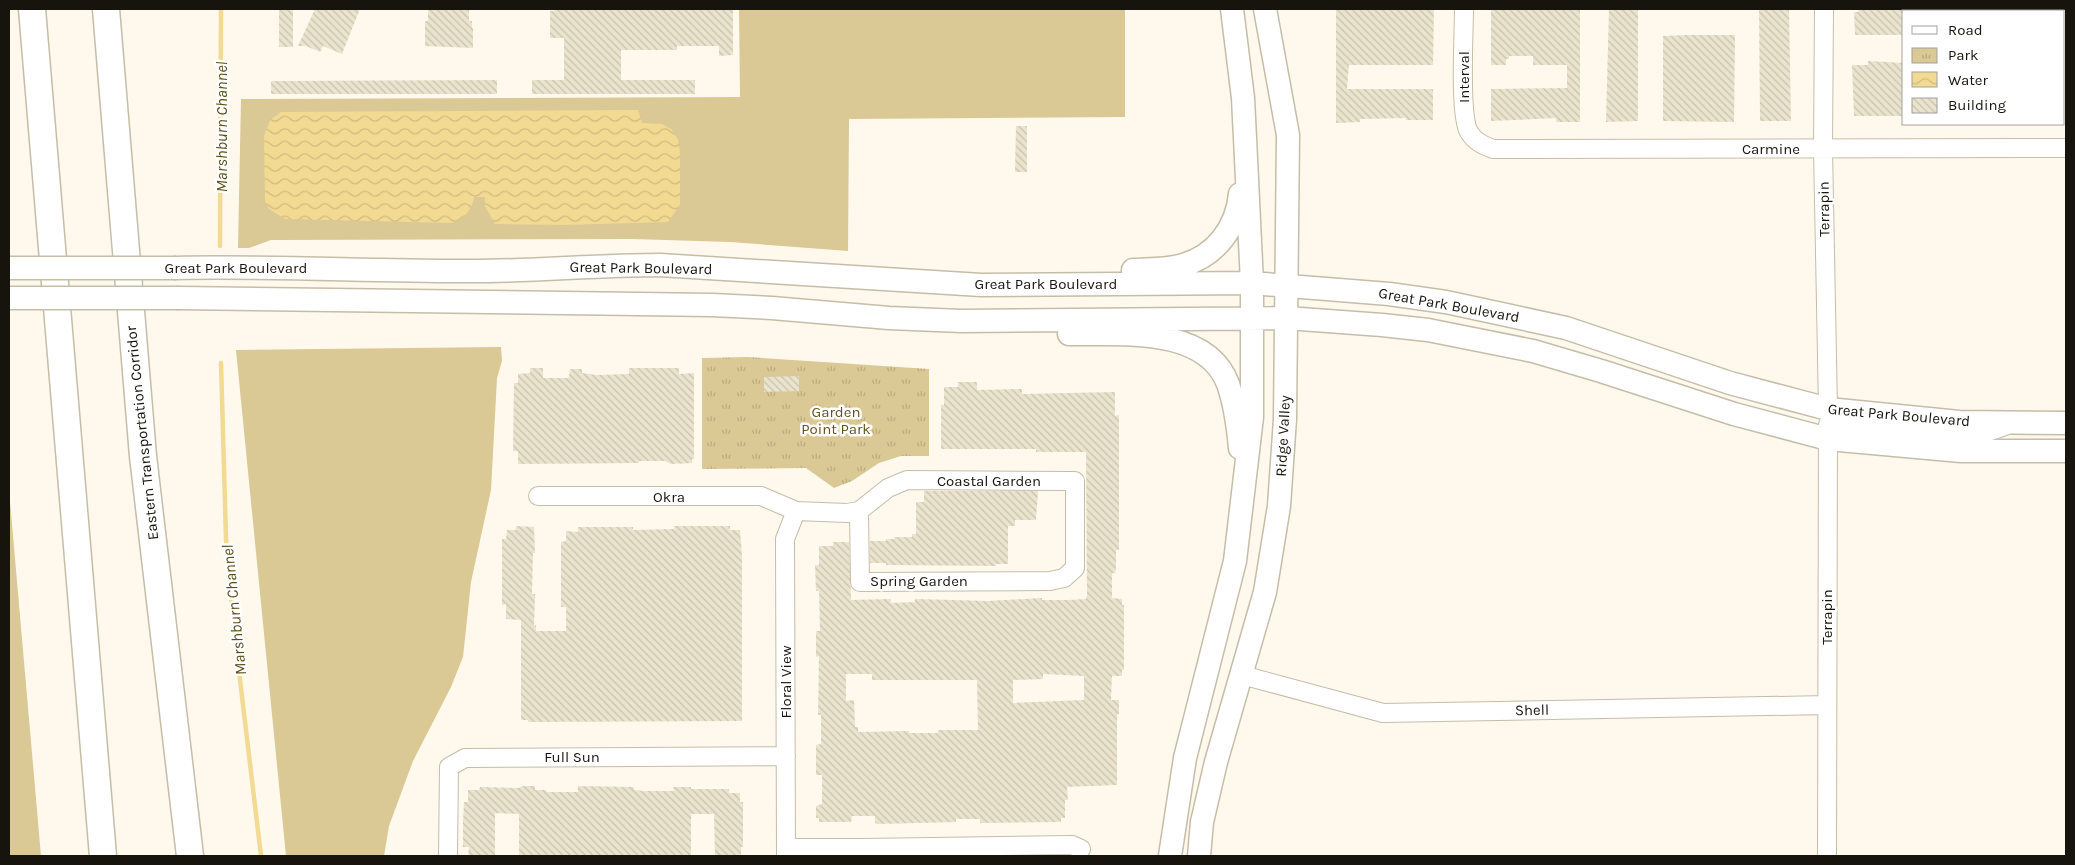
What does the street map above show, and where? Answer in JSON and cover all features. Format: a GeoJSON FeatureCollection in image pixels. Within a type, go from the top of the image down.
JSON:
{"type":"FeatureCollection","features":[{"type":"Feature","properties":{"kind":"highway"},"geometry":{"type":"LineString","coordinates":[[32,9],[103,856]]}},
{"type":"Feature","properties":{"kind":"highway","name":"Eastern Transportation Corridor"},"geometry":{"type":"LineString","coordinates":[[106,9],[143,456],[190,856]]}},
{"type":"Feature","properties":{"kind":"main road"},"geometry":{"type":"LineString","coordinates":[[1170,856],[1185,758],[1235,561],[1244,498],[1252,417],[1252,283],[1246,138],[1232,9]]}},
{"type":"Feature","properties":{"kind":"main road","name":"Ridge Valley"},"geometry":{"type":"LineString","coordinates":[[1199,856],[1202,822],[1216,762],[1265,592],[1279,506],[1285,418],[1288,286],[1288,136],[1265,9]]}},
{"type":"Feature","properties":{"kind":"main road"},"geometry":{"type":"LineString","coordinates":[[912,281],[1163,269],[1191,262],[1217,245],[1236,220],[1246,138]]}},
{"type":"Feature","properties":{"kind":"main road","name":"Great Park Boulevard"},"geometry":{"type":"LineString","coordinates":[[9,268],[232,267],[462,271],[660,265],[981,285],[1252,283],[1388,294],[1446,302],[1503,313],[1566,328],[1730,383],[1828,410],[1959,422],[2066,423]]}},
{"type":"Feature","properties":{"kind":"main road","name":"Great Park Boulevard"},"geometry":{"type":"LineString","coordinates":[[9,298],[179,298],[712,305],[889,318],[961,321],[1287,318],[1428,330],[1533,351],[1734,414],[1828,438],[1961,451],[2066,451]]}},
{"type":"Feature","properties":{"kind":"main road"},"geometry":{"type":"LineString","coordinates":[[961,321],[1066,334],[1143,335],[1168,338],[1195,348],[1205,354],[1221,372],[1227,383],[1237,419],[1244,498]]}},
{"type":"Feature","properties":{"kind":"street","name":"Interval"},"geometry":{"type":"LineString","coordinates":[[1464,9],[1464,115],[1469,132],[1477,143]]}},
{"type":"Feature","properties":{"kind":"street","name":"Terrapin"},"geometry":{"type":"LineString","coordinates":[[1824,9],[1823,149],[1828,410]]}},
{"type":"Feature","properties":{"kind":"street","name":"Carmine"},"geometry":{"type":"LineString","coordinates":[[1477,143],[1493,149],[2066,148]]}},
{"type":"Feature","properties":{"kind":"street"},"geometry":{"type":"LineString","coordinates":[[1828,438],[1828,424],[1979,435],[2017,423]]}},
{"type":"Feature","properties":{"kind":"street","name":"Terrapin"},"geometry":{"type":"LineString","coordinates":[[1827,856],[1828,438]]}},
{"type":"Feature","properties":{"kind":"street","name":"Coastal Garden"},"geometry":{"type":"LineString","coordinates":[[859,511],[888,488],[907,480],[1075,481],[1075,568],[1064,578],[1050,581]]}},
{"type":"Feature","properties":{"kind":"street","name":"Okra"},"geometry":{"type":"LineString","coordinates":[[538,496],[761,496],[796,511]]}},
{"type":"Feature","properties":{"kind":"street"},"geometry":{"type":"LineString","coordinates":[[796,511],[847,513],[859,511]]}},
{"type":"Feature","properties":{"kind":"street","name":"Floral View"},"geometry":{"type":"LineString","coordinates":[[786,852],[785,539],[796,511]]}},
{"type":"Feature","properties":{"kind":"street","name":"Spring Garden"},"geometry":{"type":"LineString","coordinates":[[859,511],[860,582],[1050,581]]}},
{"type":"Feature","properties":{"kind":"street","name":"Shell"},"geometry":{"type":"LineString","coordinates":[[1242,674],[1384,713],[1827,705]]}},
{"type":"Feature","properties":{"kind":"street","name":"Full Sun"},"geometry":{"type":"LineString","coordinates":[[448,856],[449,767],[465,758],[786,756]]}},
{"type":"Feature","properties":{"kind":"street"},"geometry":{"type":"LineString","coordinates":[[786,852],[864,848],[1072,845],[1081,849]]}},
{"type":"Feature","properties":{"kind":"green space"},"geometry":{"type":"Polygon","coordinates":[[[739,9],[1125,9],[1125,117],[849,119],[848,251],[730,242],[633,239],[271,240],[249,248],[238,248],[241,99],[740,97],[739,9]]]}},
{"type":"Feature","properties":{"kind":"green space"},"geometry":{"type":"Polygon","coordinates":[[[501,347],[502,361],[497,378],[491,490],[471,582],[463,657],[451,687],[413,761],[389,826],[384,856],[286,856],[236,350],[501,347]]]}},
{"type":"Feature","properties":{"kind":"green space","name":"Garden Point Park"},"geometry":{"type":"Polygon","coordinates":[[[748,357],[929,369],[929,456],[901,456],[879,463],[852,481],[834,488],[806,468],[702,469],[702,358],[748,357]]]}},
{"type":"Feature","properties":{"kind":"green space"},"geometry":{"type":"Polygon","coordinates":[[[9,490],[41,856],[9,856],[9,490]]]}},
{"type":"Feature","properties":{"kind":"water"},"geometry":{"type":"Polygon","coordinates":[[[638,110],[642,123],[662,124],[671,129],[678,139],[680,152],[680,205],[668,222],[564,225],[495,224],[485,206],[485,197],[474,197],[472,206],[467,213],[451,223],[285,219],[269,209],[265,201],[264,136],[270,120],[281,112],[638,110]]]}},
{"type":"Feature","properties":{"kind":"building"},"geometry":{"type":"Polygon","coordinates":[[[279,9],[293,9],[293,47],[279,47],[279,9]]]}},
{"type":"Feature","properties":{"kind":"building"},"geometry":{"type":"Polygon","coordinates":[[[315,9],[360,9],[342,54],[323,46],[320,52],[306,46],[298,46],[315,9]]]}},
{"type":"Feature","properties":{"kind":"building"},"geometry":{"type":"Polygon","coordinates":[[[428,9],[469,9],[469,21],[472,21],[473,28],[473,48],[425,46],[425,21],[428,21],[428,9]]]}},
{"type":"Feature","properties":{"kind":"building"},"geometry":{"type":"Polygon","coordinates":[[[554,9],[733,9],[733,55],[719,56],[719,46],[677,46],[677,50],[621,50],[621,80],[695,80],[695,94],[532,94],[532,80],[564,80],[564,38],[550,38],[550,11],[554,11],[554,9]]]}},
{"type":"Feature","properties":{"kind":"building"},"geometry":{"type":"Polygon","coordinates":[[[1336,9],[1434,9],[1433,65],[1349,65],[1347,89],[1433,89],[1433,120],[1406,120],[1406,118],[1360,119],[1360,122],[1336,123],[1336,9]]]}},
{"type":"Feature","properties":{"kind":"building"},"geometry":{"type":"Polygon","coordinates":[[[1491,9],[1580,9],[1580,122],[1556,122],[1556,118],[1491,121],[1491,89],[1567,88],[1567,65],[1533,65],[1533,56],[1509,56],[1509,59],[1506,59],[1506,65],[1491,65],[1491,9]]]}},
{"type":"Feature","properties":{"kind":"building"},"geometry":{"type":"Polygon","coordinates":[[[1609,9],[1638,9],[1638,121],[1606,122],[1609,9]]]}},
{"type":"Feature","properties":{"kind":"building"},"geometry":{"type":"Polygon","coordinates":[[[1759,9],[1789,9],[1791,121],[1760,121],[1759,9]]]}},
{"type":"Feature","properties":{"kind":"building"},"geometry":{"type":"Polygon","coordinates":[[[1859,9],[1904,9],[1902,10],[1902,35],[1855,35],[1854,12],[1858,12],[1859,9]]]}},
{"type":"Feature","properties":{"kind":"building"},"geometry":{"type":"Polygon","coordinates":[[[1735,35],[1734,122],[1663,121],[1663,36],[1735,35]]]}},
{"type":"Feature","properties":{"kind":"building"},"geometry":{"type":"Polygon","coordinates":[[[1868,61],[1902,63],[1902,116],[1854,116],[1852,65],[1868,65],[1868,61]]]}},
{"type":"Feature","properties":{"kind":"building"},"geometry":{"type":"Polygon","coordinates":[[[497,80],[497,94],[271,94],[271,81],[497,80]]]}},
{"type":"Feature","properties":{"kind":"building"},"geometry":{"type":"Polygon","coordinates":[[[1016,126],[1027,126],[1027,172],[1015,172],[1016,126]]]}},
{"type":"Feature","properties":{"kind":"building"},"geometry":{"type":"Polygon","coordinates":[[[530,368],[543,368],[543,378],[568,378],[570,369],[582,369],[582,373],[597,375],[629,374],[629,368],[679,368],[679,374],[694,373],[694,459],[692,459],[692,463],[671,464],[665,461],[639,461],[639,463],[518,464],[518,451],[513,451],[514,383],[518,383],[518,374],[530,373],[530,368]]]}},
{"type":"Feature","properties":{"kind":"building"},"geometry":{"type":"Polygon","coordinates":[[[799,376],[799,391],[764,392],[764,377],[799,376]]]}},
{"type":"Feature","properties":{"kind":"building"},"geometry":{"type":"Polygon","coordinates":[[[958,382],[977,382],[977,390],[1022,389],[1022,394],[1115,392],[1115,416],[1119,415],[1119,550],[1116,550],[1115,573],[1112,573],[1112,598],[1122,599],[1122,605],[1124,605],[1124,670],[1122,670],[1122,676],[1112,676],[1111,700],[1119,700],[1119,714],[1117,714],[1117,785],[1067,787],[1068,800],[1065,800],[1065,818],[1061,818],[1061,822],[980,823],[980,819],[956,819],[956,822],[878,824],[875,823],[875,816],[852,816],[851,822],[819,822],[819,818],[816,818],[816,806],[822,804],[822,775],[816,775],[816,745],[821,744],[821,715],[818,715],[819,656],[816,657],[816,631],[820,631],[819,591],[816,591],[815,565],[819,565],[819,546],[833,546],[833,542],[849,542],[851,600],[891,599],[891,603],[915,602],[915,599],[988,601],[1042,598],[1042,600],[1068,600],[1086,599],[1087,596],[1086,452],[1036,452],[1036,449],[941,449],[941,405],[944,405],[944,387],[958,387],[958,382]],[[846,674],[846,701],[854,700],[855,727],[858,727],[858,732],[909,731],[909,733],[938,733],[938,730],[978,730],[977,680],[872,680],[872,674],[846,674]],[[1043,674],[1043,679],[1013,680],[1013,703],[1084,700],[1084,676],[1043,674]]]}},
{"type":"Feature","properties":{"kind":"building"},"geometry":{"type":"Polygon","coordinates":[[[924,491],[1038,491],[1036,520],[1015,520],[1015,526],[1008,526],[1008,564],[996,564],[996,566],[886,565],[886,563],[870,563],[870,541],[886,541],[886,539],[894,539],[894,537],[912,537],[912,534],[916,534],[916,502],[924,502],[924,491]]]}},
{"type":"Feature","properties":{"kind":"building"},"geometry":{"type":"Polygon","coordinates":[[[516,526],[534,527],[535,553],[533,553],[532,594],[535,594],[534,626],[536,625],[536,631],[566,631],[566,607],[561,607],[561,542],[566,541],[566,531],[578,532],[578,527],[633,527],[633,530],[674,529],[674,526],[730,526],[730,530],[740,530],[742,556],[742,721],[528,722],[528,720],[521,720],[521,620],[506,619],[506,604],[502,605],[502,539],[506,539],[507,530],[516,530],[516,526]]]}},
{"type":"Feature","properties":{"kind":"building"},"geometry":{"type":"Polygon","coordinates":[[[535,786],[535,790],[546,790],[546,792],[578,792],[578,786],[634,787],[634,790],[645,791],[674,791],[673,787],[729,789],[729,793],[740,793],[740,802],[743,802],[743,847],[741,847],[741,856],[715,856],[714,814],[691,814],[691,856],[519,856],[519,814],[495,813],[495,856],[468,856],[469,847],[463,847],[463,821],[464,802],[468,802],[468,790],[479,790],[480,787],[518,788],[535,786]]]}},
{"type":"Feature","properties":{"kind":"waterway","name":"Marshburn Channel"},"geometry":{"type":"LineString","coordinates":[[220,246],[221,9]]}},
{"type":"Feature","properties":{"kind":"waterway","name":"Marshburn Channel"},"geometry":{"type":"LineString","coordinates":[[221,363],[226,538],[233,621],[261,856]]}}]}
